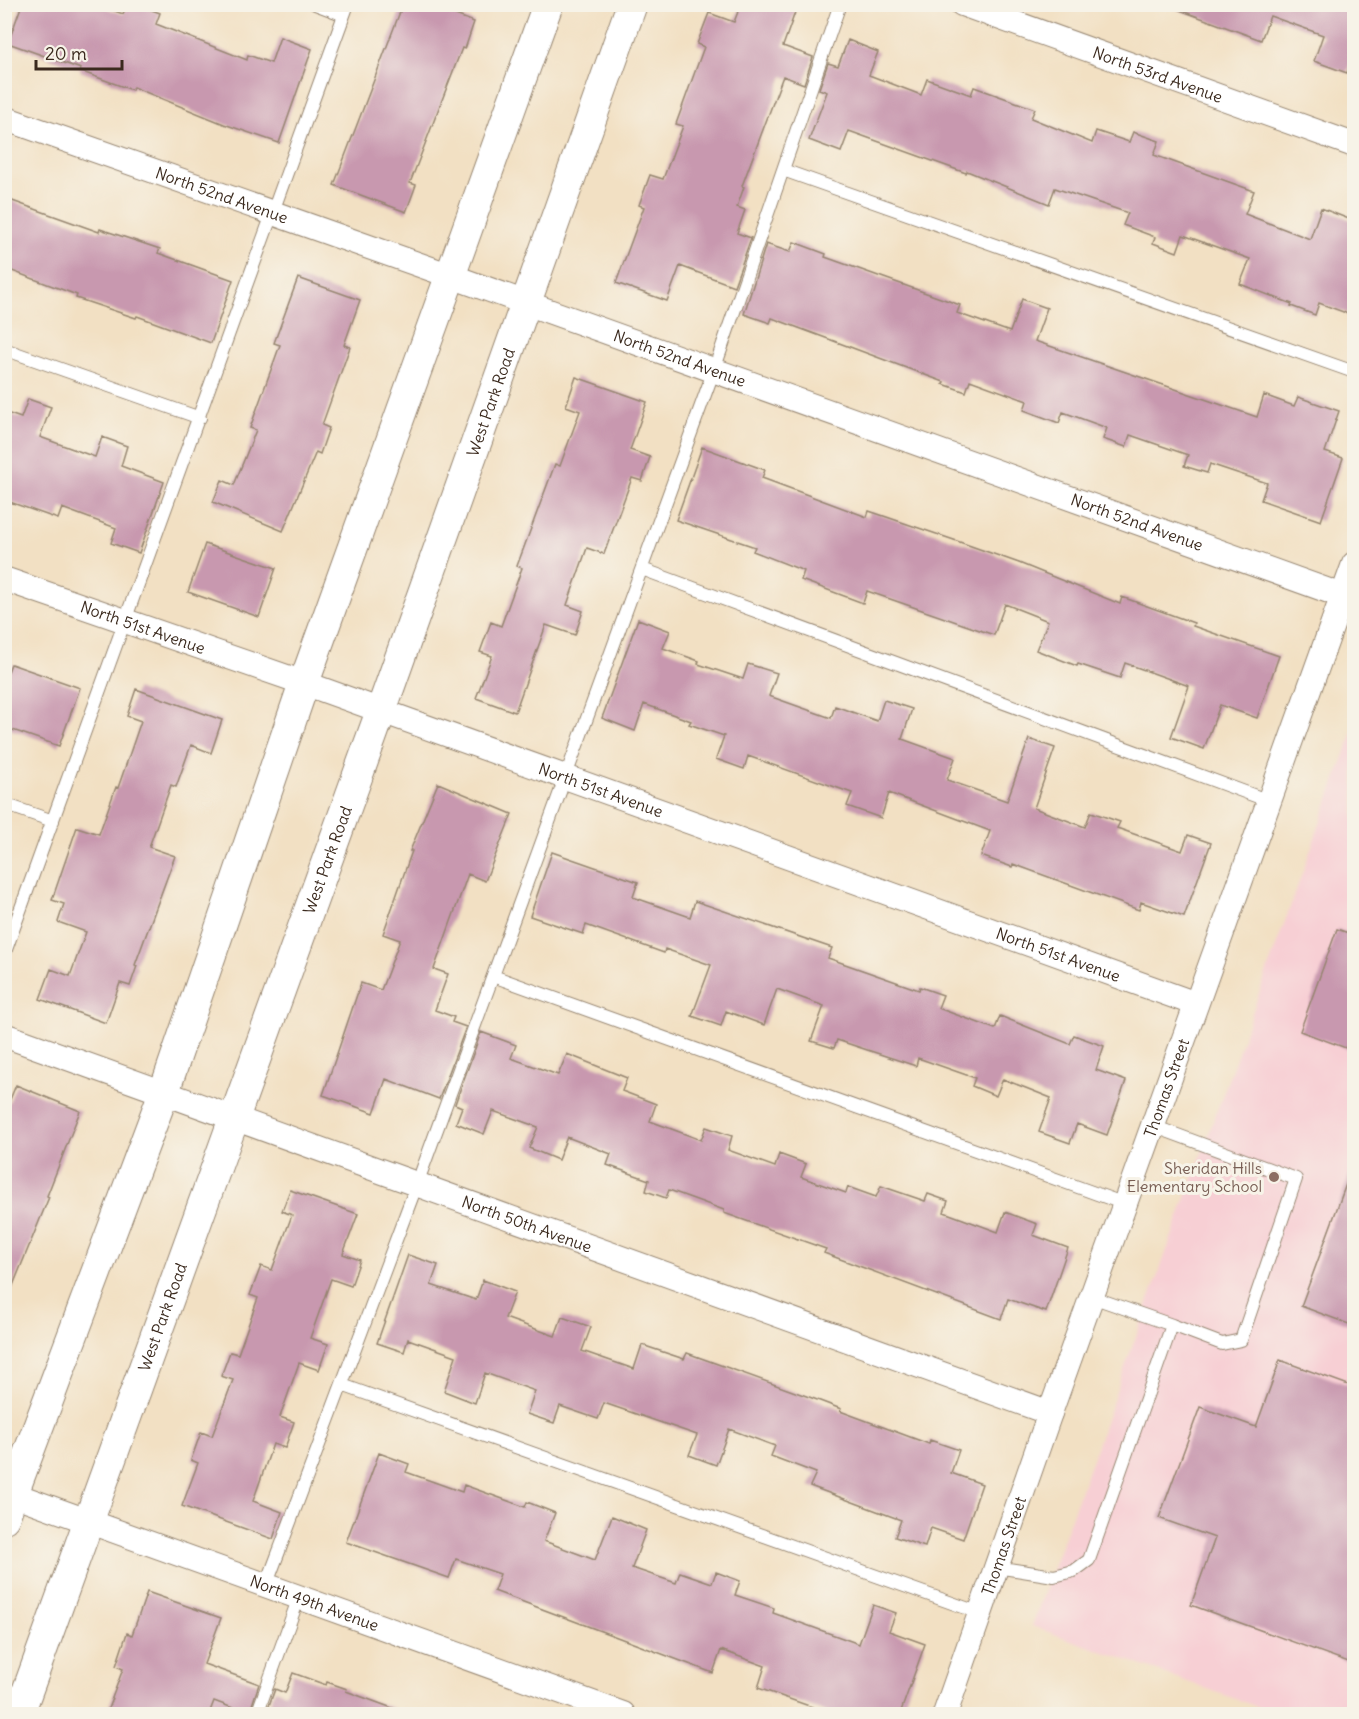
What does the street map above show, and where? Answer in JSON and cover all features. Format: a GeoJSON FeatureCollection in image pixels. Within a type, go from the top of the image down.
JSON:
{"type":"FeatureCollection","features":[{"type":"Feature","properties":{"kind":"street"},"geometry":{"type":"LineString","coordinates":[[7,1501],[164,1092],[304,683],[548,4]]}},
{"type":"Feature","properties":{"kind":"street","name":"West Park Road"},"geometry":{"type":"LineString","coordinates":[[19,1714],[381,711],[632,4]]}},
{"type":"Feature","properties":{"kind":"street","name":"North 53rd Avenue"},"geometry":{"type":"LineString","coordinates":[[962,4],[1354,145]]}},
{"type":"Feature","properties":{"kind":"street","name":"North 52nd Avenue"},"geometry":{"type":"LineString","coordinates":[[4,118],[526,302],[1349,598]]}},
{"type":"Feature","properties":{"kind":"street","name":"Thomas Street"},"geometry":{"type":"LineString","coordinates":[[945,1714],[1269,801],[1349,598],[1354,564]]}},
{"type":"Feature","properties":{"kind":"street","name":"North 51st Avenue"},"geometry":{"type":"LineString","coordinates":[[4,579],[304,683],[1196,1004]]}},
{"type":"Feature","properties":{"kind":"street","name":"North 50th Avenue"},"geometry":{"type":"LineString","coordinates":[[4,1035],[1050,1413]]}},
{"type":"Feature","properties":{"kind":"street","name":"North 49th Avenue"},"geometry":{"type":"LineString","coordinates":[[7,1501],[88,1521],[623,1714]]}},
{"type":"Feature","properties":{"kind":"lane"},"geometry":{"type":"LineString","coordinates":[[4,955],[346,10],[315,4]]}},
{"type":"Feature","properties":{"kind":"lane"},"geometry":{"type":"LineString","coordinates":[[266,1586],[417,1184],[642,569],[714,370],[840,4]]}},
{"type":"Feature","properties":{"kind":"lane"},"geometry":{"type":"LineString","coordinates":[[783,170],[1354,372]]}},
{"type":"Feature","properties":{"kind":"lane"},"geometry":{"type":"LineString","coordinates":[[4,349],[200,418]]}},
{"type":"Feature","properties":{"kind":"lane"},"geometry":{"type":"LineString","coordinates":[[642,569],[1269,801]]}},
{"type":"Feature","properties":{"kind":"lane"},"geometry":{"type":"LineString","coordinates":[[4,804],[53,821]]}},
{"type":"Feature","properties":{"kind":"lane"},"geometry":{"type":"LineString","coordinates":[[493,976],[1125,1204]]}},
{"type":"Feature","properties":{"kind":"lane"},"geometry":{"type":"LineString","coordinates":[[1092,1297],[1221,1344],[1241,1340],[1296,1179],[1153,1126]]}},
{"type":"Feature","properties":{"kind":"lane"},"geometry":{"type":"LineString","coordinates":[[996,1567],[1054,1576],[1074,1571],[1089,1560],[1172,1325]]}},
{"type":"Feature","properties":{"kind":"lane"},"geometry":{"type":"LineString","coordinates":[[342,1385],[980,1613]]}},
{"type":"Feature","properties":{"kind":"lane"},"geometry":{"type":"LineString","coordinates":[[257,1714],[299,1597]]}},
{"type":"Feature","properties":{"kind":"shaded area","name":"Sheridan Hills Elementary School"},"geometry":{"type":"Polygon","coordinates":[[[1354,729],[1354,1714],[1277,1714],[1032,1626],[1354,729]]]}},
{"type":"Feature","properties":{"kind":"building"},"geometry":{"type":"Polygon","coordinates":[[[22,4],[96,4],[123,14],[127,4],[135,4],[160,13],[156,24],[247,60],[248,55],[271,63],[280,37],[312,49],[279,143],[224,124],[133,87],[132,90],[8,43],[22,4]]]}},
{"type":"Feature","properties":{"kind":"building"},"geometry":{"type":"Polygon","coordinates":[[[403,4],[456,4],[453,14],[474,22],[410,183],[416,185],[406,212],[334,185],[403,4]]]}},
{"type":"Feature","properties":{"kind":"building"},"geometry":{"type":"Polygon","coordinates":[[[741,4],[798,4],[783,46],[813,57],[804,84],[783,76],[742,186],[744,187],[737,207],[745,210],[737,233],[751,238],[734,286],[680,266],[667,301],[616,283],[644,207],[639,205],[650,175],[663,179],[683,126],[676,124],[704,47],[697,44],[709,13],[734,22],[741,4]]]}},
{"type":"Feature","properties":{"kind":"building"},"geometry":{"type":"Polygon","coordinates":[[[1174,4],[1354,4],[1354,53],[1347,73],[1314,61],[1323,35],[1270,16],[1261,40],[1174,8],[1174,4]]]}},
{"type":"Feature","properties":{"kind":"building"},"geometry":{"type":"Polygon","coordinates":[[[848,40],[878,52],[869,75],[921,95],[927,79],[971,95],[974,87],[1035,109],[1031,118],[1092,143],[1096,131],[1129,142],[1133,132],[1159,141],[1154,155],[1254,191],[1245,214],[1310,239],[1321,208],[1354,221],[1354,316],[1319,303],[1315,315],[1291,306],[1292,304],[1240,284],[1250,259],[1183,235],[1177,252],[1153,243],[1155,237],[1123,225],[1128,213],[1055,188],[1049,204],[967,171],[966,173],[849,131],[841,152],[809,140],[827,92],[819,89],[828,63],[838,66],[848,40]]]}},
{"type":"Feature","properties":{"kind":"building"},"geometry":{"type":"Polygon","coordinates":[[[4,198],[99,232],[100,229],[160,249],[158,253],[233,280],[211,343],[137,316],[136,318],[76,298],[77,295],[4,268],[4,198]]]}},
{"type":"Feature","properties":{"kind":"building"},"geometry":{"type":"Polygon","coordinates":[[[794,242],[826,254],[825,257],[960,305],[957,313],[1010,332],[1022,299],[1047,308],[1035,341],[1257,417],[1264,395],[1294,406],[1298,397],[1339,411],[1325,452],[1343,458],[1321,521],[1261,500],[1267,483],[1210,464],[1207,473],[1184,466],[1188,455],[1130,435],[1126,447],[1103,439],[1107,428],[1063,412],[1059,423],[1024,410],[1027,401],[970,380],[966,392],[772,318],[770,323],[744,314],[766,244],[790,252],[794,242]]]}},
{"type":"Feature","properties":{"kind":"building"},"geometry":{"type":"Polygon","coordinates":[[[298,278],[360,300],[344,345],[350,347],[322,425],[329,428],[320,454],[316,452],[283,531],[213,502],[222,480],[234,485],[256,430],[250,428],[280,345],[274,343],[298,278]]]}},
{"type":"Feature","properties":{"kind":"building"},"geometry":{"type":"Polygon","coordinates":[[[576,377],[647,402],[630,450],[650,457],[642,481],[632,478],[604,554],[587,548],[567,605],[583,611],[575,635],[546,625],[515,712],[476,698],[492,656],[480,652],[491,622],[501,626],[522,568],[517,566],[555,464],[560,466],[580,411],[566,406],[576,377]]]}},
{"type":"Feature","properties":{"kind":"building"},"geometry":{"type":"Polygon","coordinates":[[[28,399],[51,407],[40,437],[95,457],[102,437],[127,446],[121,466],[164,482],[139,553],[111,543],[116,528],[62,508],[58,519],[4,500],[4,412],[21,418],[28,399]]]}},
{"type":"Feature","properties":{"kind":"building"},"geometry":{"type":"Polygon","coordinates":[[[702,447],[765,470],[762,478],[867,517],[869,511],[1019,563],[1120,604],[1122,597],[1194,623],[1193,626],[1279,656],[1257,718],[1220,705],[1204,749],[1171,737],[1189,686],[1125,663],[1120,678],[1078,664],[1077,666],[1036,650],[1048,621],[1005,604],[994,635],[867,591],[863,603],[801,580],[804,571],[753,551],[755,547],[676,520],[702,447]]]}},
{"type":"Feature","properties":{"kind":"building"},"geometry":{"type":"Polygon","coordinates":[[[205,544],[276,568],[259,617],[188,592],[205,544]]]}},
{"type":"Feature","properties":{"kind":"building"},"geometry":{"type":"Polygon","coordinates":[[[638,619],[670,631],[663,648],[699,661],[698,664],[743,679],[748,664],[777,673],[769,696],[831,718],[835,706],[877,721],[884,700],[912,709],[902,739],[955,758],[947,780],[1007,801],[1029,739],[1055,748],[1034,808],[1085,827],[1091,812],[1120,822],[1117,828],[1182,851],[1188,835],[1211,843],[1184,917],[1141,902],[1139,910],[1013,864],[1012,867],[981,856],[990,831],[889,793],[881,818],[847,806],[852,793],[748,756],[744,769],[716,759],[724,736],[689,724],[691,721],[644,704],[635,731],[602,718],[638,619]]]}},
{"type":"Feature","properties":{"kind":"building"},"geometry":{"type":"Polygon","coordinates":[[[11,664],[80,688],[59,746],[4,727],[4,682],[11,664]]]}},
{"type":"Feature","properties":{"kind":"building"},"geometry":{"type":"Polygon","coordinates":[[[136,689],[222,720],[211,753],[191,745],[176,787],[171,785],[149,847],[175,856],[135,965],[137,966],[130,986],[120,983],[106,1023],[40,999],[51,969],[70,976],[86,932],[58,922],[64,904],[52,900],[77,827],[99,834],[116,787],[118,788],[141,721],[127,716],[136,689]]]}},
{"type":"Feature","properties":{"kind":"building"},"geometry":{"type":"Polygon","coordinates":[[[438,783],[512,814],[485,881],[468,874],[434,969],[448,974],[435,1010],[454,1017],[452,1022],[466,1027],[439,1099],[386,1079],[374,1113],[323,1095],[361,983],[381,990],[400,940],[383,934],[412,851],[410,851],[438,783]]]}},
{"type":"Feature","properties":{"kind":"building"},"geometry":{"type":"Polygon","coordinates":[[[552,852],[638,882],[633,897],[690,917],[695,901],[832,948],[828,958],[919,990],[920,987],[943,995],[938,1008],[995,1029],[1000,1016],[1070,1044],[1074,1035],[1104,1046],[1096,1070],[1126,1081],[1107,1135],[1077,1124],[1070,1143],[1039,1132],[1051,1098],[1003,1079],[996,1096],[972,1086],[975,1078],[918,1058],[916,1066],[837,1040],[834,1048],[811,1041],[824,1006],[777,989],[764,1025],[726,1011],[721,1026],[692,1016],[711,965],[665,949],[664,953],[586,925],[583,934],[530,916],[552,852]]]}},
{"type":"Feature","properties":{"kind":"building"},"geometry":{"type":"Polygon","coordinates":[[[1337,929],[1354,935],[1354,1051],[1300,1031],[1337,929]]]}},
{"type":"Feature","properties":{"kind":"building"},"geometry":{"type":"Polygon","coordinates":[[[481,1032],[516,1045],[511,1058],[558,1075],[567,1054],[627,1078],[622,1091],[656,1104],[650,1121],[701,1140],[706,1127],[732,1136],[728,1150],[775,1167],[779,1154],[806,1164],[801,1177],[846,1193],[848,1187],[876,1197],[881,1186],[925,1201],[928,1194],[948,1201],[944,1212],[998,1232],[1005,1212],[1037,1224],[1033,1235],[1068,1248],[1046,1312],[1008,1299],[1001,1319],[824,1253],[826,1249],[724,1213],[724,1210],[669,1190],[666,1198],[646,1191],[649,1180],[607,1165],[611,1154],[567,1137],[558,1160],[529,1148],[538,1127],[493,1111],[484,1134],[456,1123],[462,1107],[455,1104],[481,1032]]]}},
{"type":"Feature","properties":{"kind":"building"},"geometry":{"type":"Polygon","coordinates":[[[16,1085],[80,1111],[47,1196],[49,1197],[5,1305],[4,1114],[16,1085]]]}},
{"type":"Feature","properties":{"kind":"building"},"geometry":{"type":"Polygon","coordinates":[[[1352,1168],[1354,1168],[1354,1326],[1301,1306],[1352,1168]]]}},
{"type":"Feature","properties":{"kind":"building"},"geometry":{"type":"Polygon","coordinates":[[[290,1190],[358,1214],[343,1254],[360,1260],[351,1286],[331,1279],[310,1338],[328,1344],[319,1370],[299,1363],[280,1417],[294,1422],[285,1448],[273,1444],[253,1501],[282,1512],[273,1539],[182,1506],[198,1463],[191,1460],[201,1432],[212,1436],[233,1380],[221,1376],[230,1352],[238,1354],[258,1298],[250,1295],[261,1266],[272,1270],[292,1215],[282,1211],[290,1190]]]}},
{"type":"Feature","properties":{"kind":"building"},"geometry":{"type":"Polygon","coordinates":[[[408,1255],[438,1265],[431,1285],[476,1300],[483,1280],[515,1292],[505,1318],[555,1336],[562,1317],[591,1327],[582,1351],[634,1369],[642,1345],[684,1359],[687,1353],[812,1398],[841,1409],[840,1411],[929,1444],[930,1440],[959,1450],[951,1473],[982,1484],[963,1539],[931,1528],[925,1547],[895,1537],[901,1520],[810,1486],[816,1473],[771,1456],[775,1446],[729,1429],[716,1465],[689,1455],[697,1435],[604,1403],[598,1419],[560,1406],[554,1423],[527,1414],[535,1391],[485,1373],[475,1403],[444,1391],[456,1356],[408,1339],[404,1352],[377,1343],[408,1255]]]}},
{"type":"Feature","properties":{"kind":"building"},"geometry":{"type":"Polygon","coordinates":[[[1280,1360],[1354,1387],[1354,1664],[1191,1605],[1215,1538],[1159,1518],[1200,1407],[1256,1427],[1280,1360]]]}},
{"type":"Feature","properties":{"kind":"building"},"geometry":{"type":"Polygon","coordinates":[[[379,1453],[409,1464],[406,1472],[462,1492],[464,1485],[525,1507],[527,1502],[555,1513],[544,1541],[595,1560],[612,1516],[646,1530],[632,1568],[676,1583],[680,1572],[712,1583],[716,1572],[740,1581],[735,1595],[774,1608],[773,1613],[859,1644],[873,1605],[896,1613],[889,1631],[925,1644],[900,1714],[832,1714],[758,1688],[765,1666],[721,1650],[713,1673],[494,1591],[500,1574],[456,1559],[449,1578],[346,1542],[379,1453]]]}},
{"type":"Feature","properties":{"kind":"building"},"geometry":{"type":"Polygon","coordinates":[[[147,1592],[221,1618],[204,1664],[259,1684],[249,1714],[214,1701],[209,1714],[106,1714],[123,1669],[116,1666],[127,1633],[132,1635],[147,1592]]]}},
{"type":"Feature","properties":{"kind":"building"},"geometry":{"type":"Polygon","coordinates":[[[293,1673],[326,1685],[327,1682],[347,1689],[346,1691],[403,1712],[402,1714],[266,1714],[275,1689],[285,1693],[293,1673]]]}},
{"type":"Feature","properties":{"kind":"place","name":"Sheridan Hills Elementary School"},"geometry":{"type":"Point","coordinates":[1274,1177]}}]}
